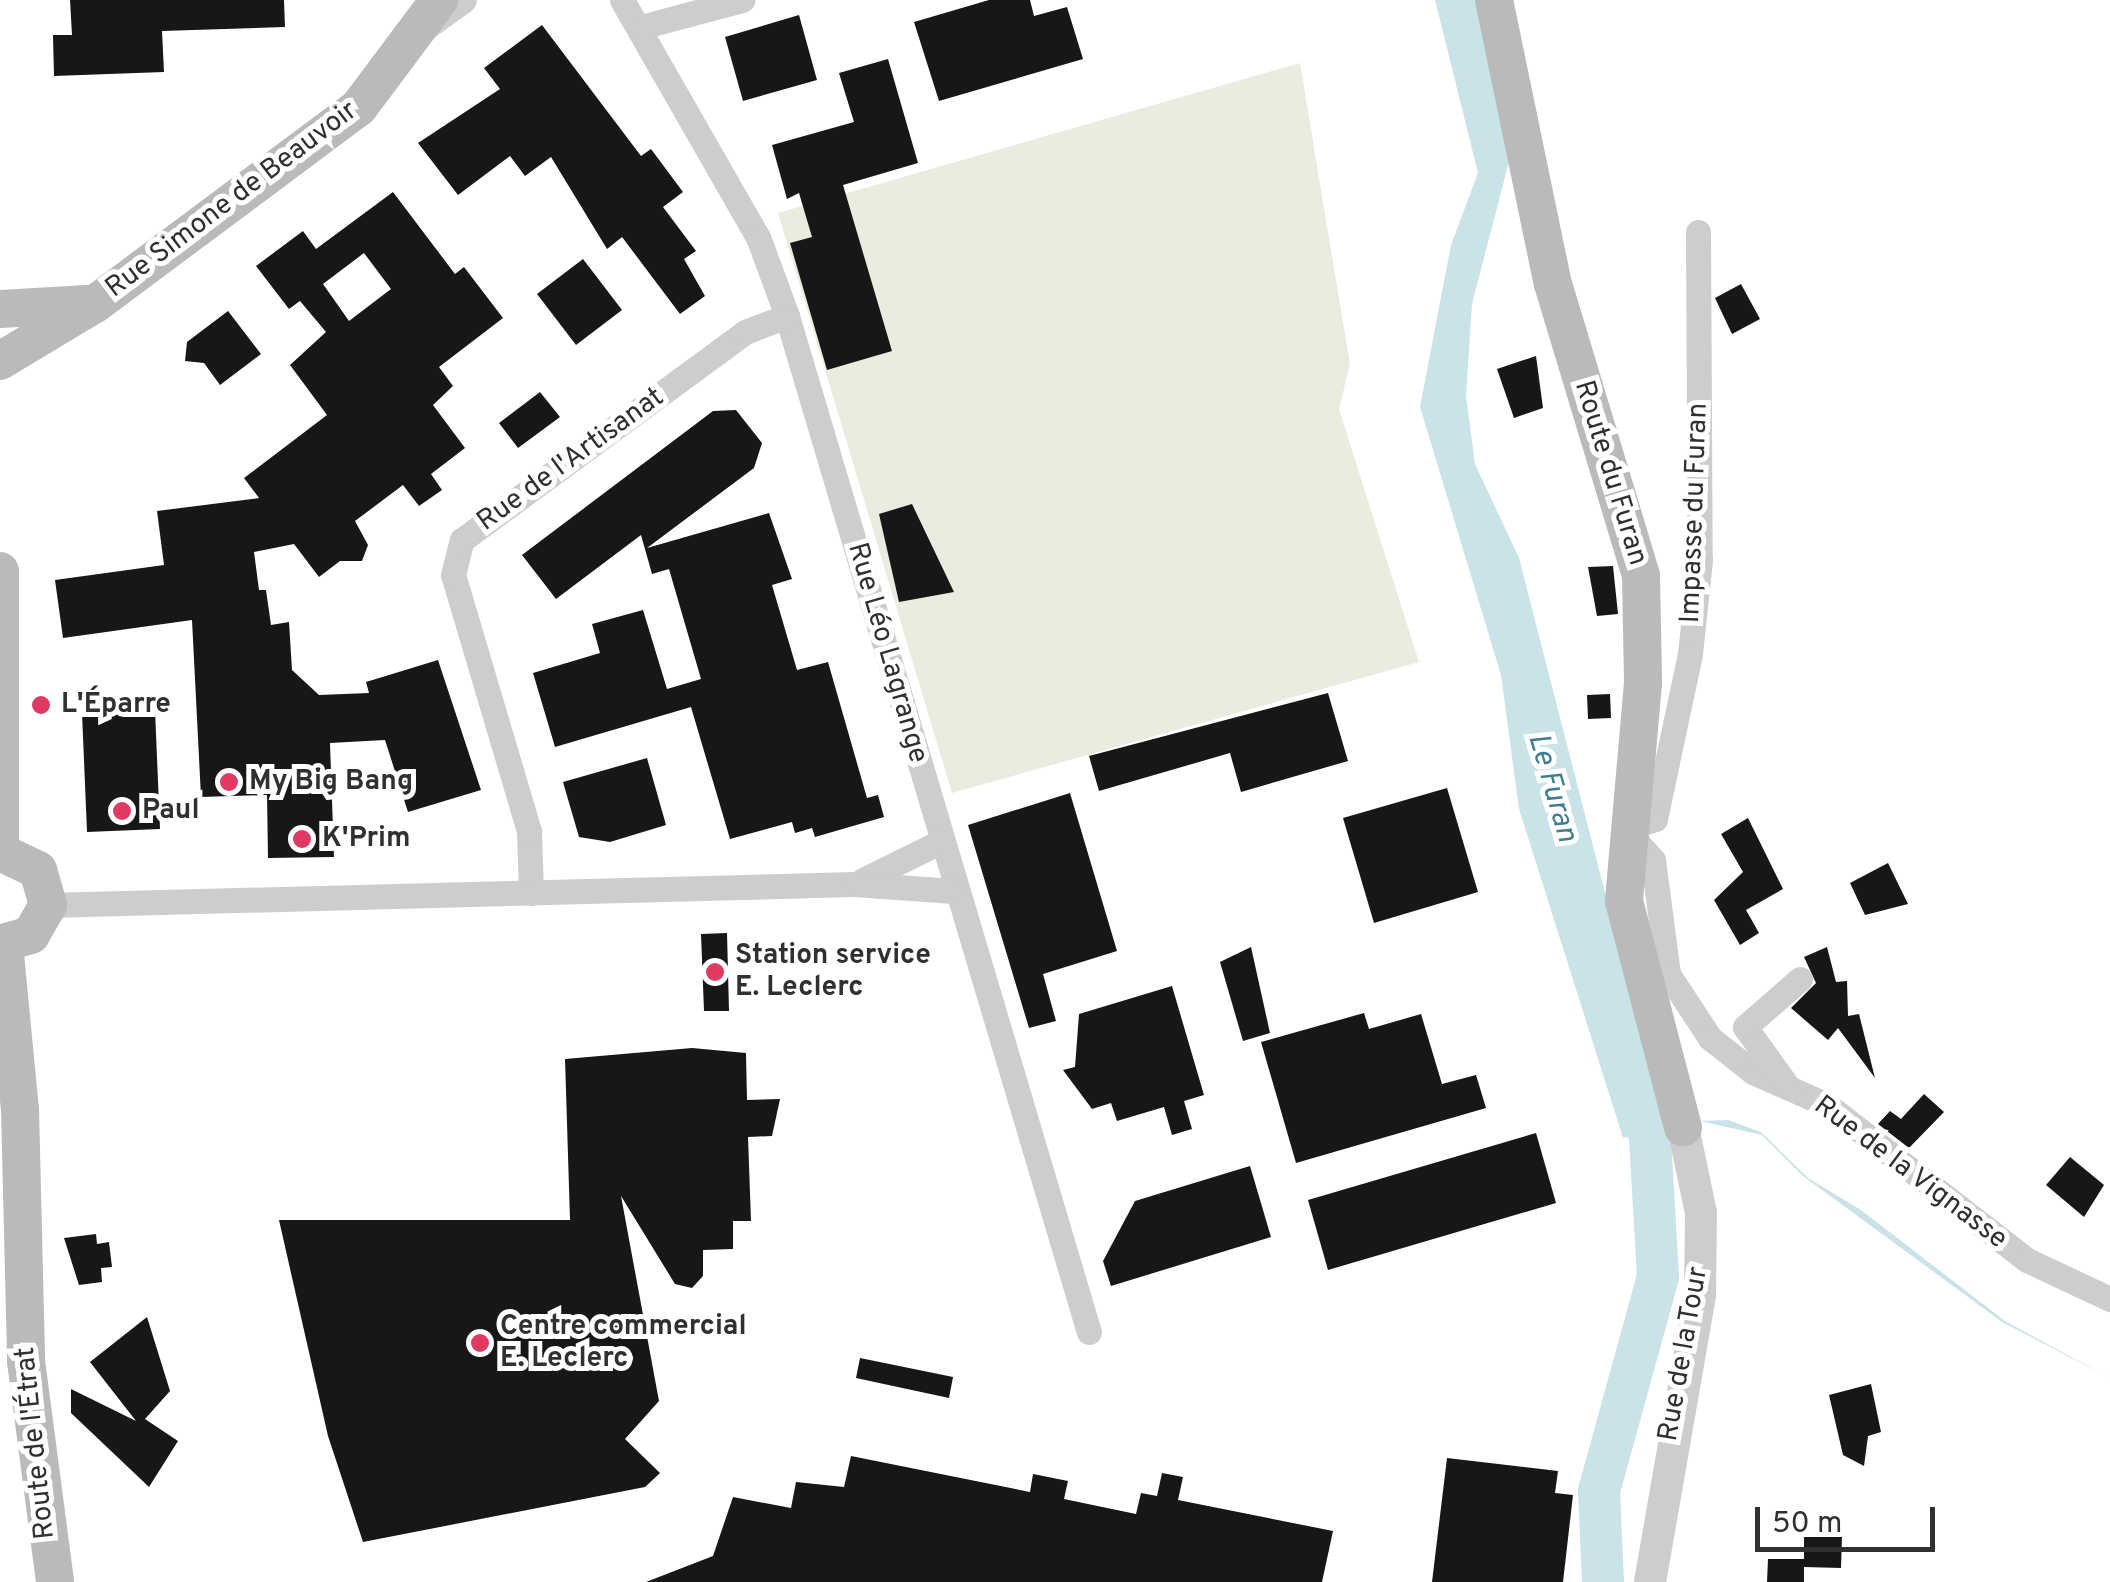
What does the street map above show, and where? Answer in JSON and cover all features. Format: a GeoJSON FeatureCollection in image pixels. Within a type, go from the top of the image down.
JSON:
{"type":"FeatureCollection","features":[{"type":"Feature","properties":{"kind":"main road","name":"Route du Furan"},"geometry":{"type":"LineString","coordinates":[[1494,0],[1553,284],[1642,576],[1643,683],[1624,829],[1638,980],[1682,1127]]}},
{"type":"Feature","properties":{"kind":"main road","name":"Rue Simone de Beauvoir"},"geometry":{"type":"LineString","coordinates":[[0,361],[95,304],[359,107],[432,14]]}},
{"type":"Feature","properties":{"kind":"main road","name":"Rue Simone de Beauvoir"},"geometry":{"type":"LineString","coordinates":[[0,310],[95,304]]}},
{"type":"Feature","properties":{"kind":"main road"},"geometry":{"type":"LineString","coordinates":[[0,572],[0,850],[38,870],[48,905],[30,934],[2,944]]}},
{"type":"Feature","properties":{"kind":"main road","name":"Route de l'Étrat"},"geometry":{"type":"LineString","coordinates":[[2,944],[20,1109],[13,1360],[55,1582]]}},
{"type":"Feature","properties":{"kind":"street"},"geometry":{"type":"LineString","coordinates":[[432,14],[464,0]]}},
{"type":"Feature","properties":{"kind":"street","name":"Rue Léo Lagrange"},"geometry":{"type":"LineString","coordinates":[[622,0],[641,27],[758,238],[787,316],[954,891],[1089,1332]]}},
{"type":"Feature","properties":{"kind":"street"},"geometry":{"type":"LineString","coordinates":[[641,27],[742,0]]}},
{"type":"Feature","properties":{"kind":"street","name":"Impasse du Furan"},"geometry":{"type":"LineString","coordinates":[[1624,829],[1655,820],[1690,654],[1700,560],[1698,232]]}},
{"type":"Feature","properties":{"kind":"street","name":"Rue de l'Artisanat"},"geometry":{"type":"LineString","coordinates":[[531,894],[529,831],[454,575],[462,540],[744,332],[787,316]]}},
{"type":"Feature","properties":{"kind":"street","name":"Rue de la Vignasse"},"geometry":{"type":"LineString","coordinates":[[1624,829],[1652,860],[1660,947],[1684,1006],[1710,1038],[1789,1088],[1827,1104],[2027,1260],[2110,1299]]}},
{"type":"Feature","properties":{"kind":"street"},"geometry":{"type":"LineString","coordinates":[[854,884],[940,842]]}},
{"type":"Feature","properties":{"kind":"street"},"geometry":{"type":"LineString","coordinates":[[48,905],[854,884],[954,891]]}},
{"type":"Feature","properties":{"kind":"street"},"geometry":{"type":"LineString","coordinates":[[1789,1088],[1744,1026],[1800,979]]}},
{"type":"Feature","properties":{"kind":"street","name":"Rue de la Tour"},"geometry":{"type":"LineString","coordinates":[[1650,1582],[1700,1295],[1701,1212],[1682,1127]]}},
{"type":"Feature","properties":{"kind":"shaded area"},"geometry":{"type":"Polygon","coordinates":[[[1300,63],[1350,364],[1339,409],[1419,662],[952,793],[778,213],[1300,63]]]}},
{"type":"Feature","properties":{"kind":"water"},"geometry":{"type":"Polygon","coordinates":[[[1435,0],[1475,0],[1512,150],[1472,304],[1466,396],[1475,464],[1519,558],[1666,1130],[1623,1138],[1519,809],[1501,675],[1420,407],[1451,245],[1478,173],[1435,0]]]}},
{"type":"Feature","properties":{"kind":"water"},"geometry":{"type":"Polygon","coordinates":[[[1728,1120],[1761,1132],[1808,1178],[1861,1210],[2005,1321],[2110,1378],[2002,1322],[1803,1176],[1762,1135],[1700,1121],[1728,1120]]]}},
{"type":"Feature","properties":{"kind":"building"},"geometry":{"type":"Polygon","coordinates":[[[70,0],[284,0],[285,27],[162,31],[164,72],[54,76],[53,35],[72,35],[70,0]]]}},
{"type":"Feature","properties":{"kind":"building"},"geometry":{"type":"Polygon","coordinates":[[[989,0],[1030,0],[1034,16],[1067,7],[1083,59],[939,101],[914,22],[989,0]]]}},
{"type":"Feature","properties":{"kind":"building"},"geometry":{"type":"Polygon","coordinates":[[[799,15],[817,80],[743,101],[725,37],[799,15]]]}},
{"type":"Feature","properties":{"kind":"building"},"geometry":{"type":"Polygon","coordinates":[[[542,25],[641,156],[651,149],[683,192],[663,207],[696,251],[684,259],[705,296],[680,314],[622,237],[607,249],[551,157],[525,176],[510,156],[458,195],[418,143],[500,89],[484,68],[542,25]]]}},
{"type":"Feature","properties":{"kind":"building"},"geometry":{"type":"Polygon","coordinates":[[[888,59],[918,163],[843,185],[892,351],[827,370],[790,243],[812,237],[799,193],[787,199],[772,145],[854,122],[839,73],[888,59]]]}},
{"type":"Feature","properties":{"kind":"building"},"geometry":{"type":"Polygon","coordinates":[[[393,192],[455,274],[464,267],[503,318],[439,367],[453,386],[433,405],[465,448],[431,474],[442,490],[419,506],[403,485],[355,521],[368,545],[362,561],[340,561],[319,577],[294,544],[254,552],[259,590],[266,590],[271,625],[289,622],[292,670],[319,695],[369,693],[366,682],[438,660],[481,790],[408,812],[385,740],[330,743],[334,857],[268,858],[267,795],[201,797],[192,620],[63,638],[55,580],[164,565],[157,511],[259,498],[244,478],[327,415],[290,365],[326,332],[300,301],[289,309],[256,266],[303,231],[316,249],[393,192]],[[364,253],[323,284],[349,321],[391,289],[364,253]]]}},
{"type":"Feature","properties":{"kind":"building"},"geometry":{"type":"Polygon","coordinates":[[[583,259],[622,310],[576,345],[537,294],[583,259]]]}},
{"type":"Feature","properties":{"kind":"building"},"geometry":{"type":"Polygon","coordinates":[[[1741,284],[1760,319],[1732,334],[1715,298],[1741,284]]]}},
{"type":"Feature","properties":{"kind":"building"},"geometry":{"type":"Polygon","coordinates":[[[228,311],[261,354],[220,385],[204,363],[185,361],[187,342],[228,311]]]}},
{"type":"Feature","properties":{"kind":"building"},"geometry":{"type":"Polygon","coordinates":[[[1536,356],[1543,408],[1514,418],[1497,369],[1536,356]]]}},
{"type":"Feature","properties":{"kind":"building"},"geometry":{"type":"Polygon","coordinates":[[[540,392],[560,417],[518,448],[499,423],[540,392]]]}},
{"type":"Feature","properties":{"kind":"building"},"geometry":{"type":"Polygon","coordinates":[[[736,410],[762,443],[754,468],[647,548],[769,513],[792,579],[772,585],[797,670],[828,662],[867,798],[878,795],[884,817],[815,837],[812,828],[795,833],[792,822],[730,839],[691,707],[555,747],[533,673],[600,653],[592,624],[643,610],[667,689],[701,679],[669,569],[652,574],[641,535],[556,599],[522,555],[713,411],[736,410]]]}},
{"type":"Feature","properties":{"kind":"building"},"geometry":{"type":"Polygon","coordinates":[[[912,504],[954,592],[899,602],[879,514],[912,504]]]}},
{"type":"Feature","properties":{"kind":"building"},"geometry":{"type":"Polygon","coordinates":[[[1613,566],[1618,614],[1597,616],[1588,567],[1613,566]]]}},
{"type":"Feature","properties":{"kind":"building"},"geometry":{"type":"Polygon","coordinates":[[[1328,693],[1348,761],[1241,792],[1230,753],[1099,791],[1089,756],[1328,693]]]}},
{"type":"Feature","properties":{"kind":"building"},"geometry":{"type":"Polygon","coordinates":[[[1610,694],[1611,718],[1588,719],[1587,695],[1610,694]]]}},
{"type":"Feature","properties":{"kind":"building"},"geometry":{"type":"Polygon","coordinates":[[[155,710],[160,829],[87,832],[82,713],[155,710]]]}},
{"type":"Feature","properties":{"kind":"building"},"geometry":{"type":"Polygon","coordinates":[[[647,758],[666,825],[610,842],[579,837],[563,782],[647,758]]]}},
{"type":"Feature","properties":{"kind":"building"},"geometry":{"type":"Polygon","coordinates":[[[1447,788],[1478,892],[1374,923],[1343,818],[1447,788]]]}},
{"type":"Feature","properties":{"kind":"building"},"geometry":{"type":"Polygon","coordinates":[[[1070,793],[1117,951],[1043,974],[1056,1021],[1029,1028],[968,825],[1070,793]]]}},
{"type":"Feature","properties":{"kind":"building"},"geometry":{"type":"Polygon","coordinates":[[[1748,818],[1783,889],[1746,910],[1759,933],[1740,945],[1714,900],[1743,872],[1721,834],[1748,818]]]}},
{"type":"Feature","properties":{"kind":"building"},"geometry":{"type":"Polygon","coordinates":[[[1888,863],[1908,904],[1865,915],[1850,883],[1888,863]]]}},
{"type":"Feature","properties":{"kind":"building","name":"Station service E. Leclerc"},"geometry":{"type":"Polygon","coordinates":[[[727,933],[729,1011],[704,1011],[701,934],[727,933]]]}},
{"type":"Feature","properties":{"kind":"building"},"geometry":{"type":"Polygon","coordinates":[[[1251,947],[1270,1033],[1243,1041],[1220,962],[1251,947]]]}},
{"type":"Feature","properties":{"kind":"building"},"geometry":{"type":"Polygon","coordinates":[[[1827,947],[1836,982],[1847,981],[1848,1016],[1859,1014],[1875,1078],[1838,1028],[1828,1040],[1791,1008],[1816,983],[1804,957],[1827,947]]]}},
{"type":"Feature","properties":{"kind":"building"},"geometry":{"type":"Polygon","coordinates":[[[1172,986],[1204,1095],[1184,1101],[1192,1129],[1172,1135],[1164,1107],[1117,1121],[1111,1103],[1092,1109],[1063,1070],[1075,1067],[1079,1014],[1172,986]]]}},
{"type":"Feature","properties":{"kind":"building"},"geometry":{"type":"Polygon","coordinates":[[[1364,1013],[1369,1029],[1421,1014],[1442,1084],[1476,1075],[1486,1108],[1296,1163],[1261,1042],[1364,1013]]]}},
{"type":"Feature","properties":{"kind":"building","name":"Centre commercial E. Leclerc"},"geometry":{"type":"Polygon","coordinates":[[[692,1048],[746,1053],[747,1100],[780,1099],[772,1136],[748,1137],[751,1221],[733,1221],[733,1249],[703,1250],[703,1276],[692,1288],[675,1284],[621,1196],[659,1401],[625,1439],[660,1473],[645,1487],[363,1542],[328,1436],[279,1220],[570,1220],[565,1059],[692,1048]]]}},
{"type":"Feature","properties":{"kind":"building"},"geometry":{"type":"Polygon","coordinates":[[[1924,1094],[1944,1112],[1909,1148],[1878,1124],[1890,1111],[1901,1119],[1924,1094]]]}},
{"type":"Feature","properties":{"kind":"building"},"geometry":{"type":"Polygon","coordinates":[[[1536,1133],[1556,1203],[1328,1270],[1308,1200],[1536,1133]]]}},
{"type":"Feature","properties":{"kind":"building"},"geometry":{"type":"Polygon","coordinates":[[[2070,1157],[2104,1185],[2084,1217],[2046,1185],[2070,1157]]]}},
{"type":"Feature","properties":{"kind":"building"},"geometry":{"type":"Polygon","coordinates":[[[1250,1166],[1271,1237],[1111,1286],[1103,1261],[1135,1201],[1250,1166]]]}},
{"type":"Feature","properties":{"kind":"building"},"geometry":{"type":"Polygon","coordinates":[[[96,1234],[97,1244],[109,1242],[112,1267],[101,1268],[102,1282],[79,1285],[64,1238],[96,1234]]]}},
{"type":"Feature","properties":{"kind":"building"},"geometry":{"type":"Polygon","coordinates":[[[147,1317],[170,1391],[145,1419],[178,1441],[149,1487],[71,1413],[71,1389],[136,1421],[90,1362],[147,1317]]]}},
{"type":"Feature","properties":{"kind":"building"},"geometry":{"type":"Polygon","coordinates":[[[860,1358],[953,1377],[949,1398],[856,1378],[860,1358]]]}},
{"type":"Feature","properties":{"kind":"building"},"geometry":{"type":"Polygon","coordinates":[[[1871,1384],[1881,1432],[1868,1436],[1864,1466],[1843,1455],[1829,1395],[1871,1384]]]}},
{"type":"Feature","properties":{"kind":"building"},"geometry":{"type":"Polygon","coordinates":[[[851,1456],[1030,1492],[1033,1474],[1068,1481],[1064,1499],[1136,1514],[1141,1493],[1157,1496],[1162,1473],[1183,1477],[1178,1500],[1333,1531],[1322,1582],[646,1582],[713,1556],[733,1497],[791,1508],[796,1482],[844,1487],[851,1456]]]}},
{"type":"Feature","properties":{"kind":"building"},"geometry":{"type":"Polygon","coordinates":[[[1447,1458],[1558,1471],[1555,1493],[1573,1495],[1563,1582],[1432,1582],[1447,1458]]]}},
{"type":"Feature","properties":{"kind":"building"},"geometry":{"type":"Polygon","coordinates":[[[1804,1537],[1842,1537],[1841,1568],[1804,1567],[1804,1582],[1767,1582],[1768,1559],[1804,1559],[1804,1537]]]}},
{"type":"Feature","properties":{"kind":"waterway","name":"Le Furan"},"geometry":{"type":"LineString","coordinates":[[1603,1582],[1599,1491],[1658,1277],[1650,1138],[1633,1078]]}},
{"type":"Feature","properties":{"kind":"place","name":"L'Éparre"},"geometry":{"type":"Point","coordinates":[41,705]}},
{"type":"Feature","properties":{"kind":"place","name":"My Big Bang"},"geometry":{"type":"Point","coordinates":[229,782]}},
{"type":"Feature","properties":{"kind":"place","name":"Paul"},"geometry":{"type":"Point","coordinates":[122,811]}},
{"type":"Feature","properties":{"kind":"place","name":"K'Prim"},"geometry":{"type":"Point","coordinates":[302,839]}},
{"type":"Feature","properties":{"kind":"place","name":"Station service E. Leclerc"},"geometry":{"type":"Point","coordinates":[715,972]}},
{"type":"Feature","properties":{"kind":"place","name":"Centre commercial E. Leclerc"},"geometry":{"type":"Point","coordinates":[480,1343]}}]}
